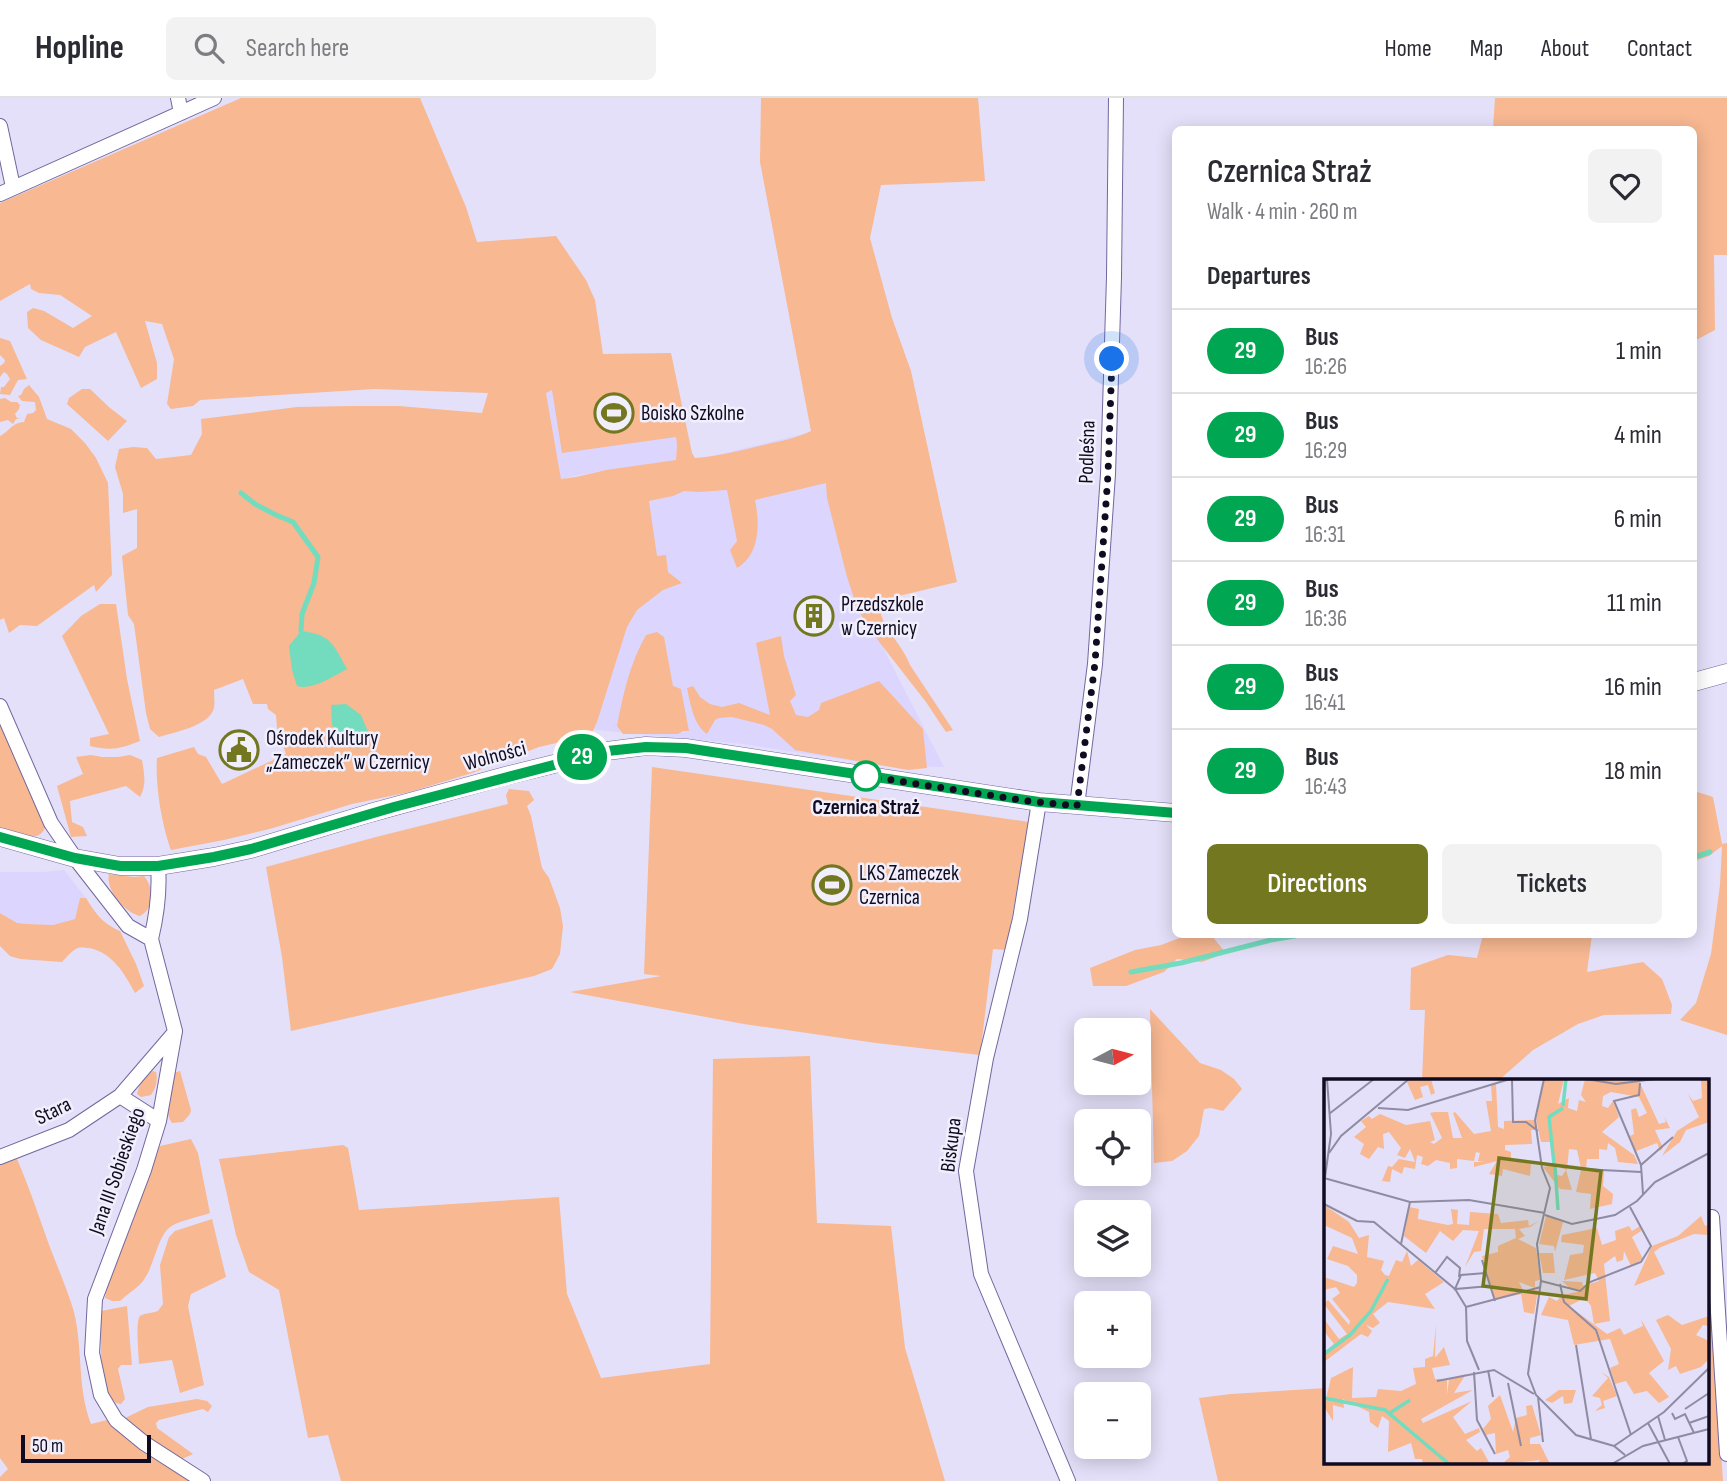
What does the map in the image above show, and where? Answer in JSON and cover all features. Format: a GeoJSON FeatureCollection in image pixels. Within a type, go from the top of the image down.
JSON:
{"type":"FeatureCollection","features":[{"type":"Feature","properties":{"kind":"street"},"geometry":{"type":"LineString","coordinates":[[0,126],[6,191],[179,105],[214,98]]}},
{"type":"Feature","properties":{"kind":"street","name":"Podleśna"},"geometry":{"type":"LineString","coordinates":[[1077,806],[1095,663],[1108,474],[1115,263],[1116,98]]}},
{"type":"Feature","properties":{"kind":"street"},"geometry":{"type":"LineString","coordinates":[[1697,681],[1727,673]]}},
{"type":"Feature","properties":{"kind":"street"},"geometry":{"type":"LineString","coordinates":[[0,706],[51,822],[75,858],[128,926],[150,939],[157,912],[158,866]]}},
{"type":"Feature","properties":{"kind":"street","name":"Wolności"},"geometry":{"type":"LineString","coordinates":[[0,837],[75,858],[120,866],[158,866],[251,849],[509,775],[607,751],[646,747],[686,748],[1039,802],[1172,813]]}},
{"type":"Feature","properties":{"kind":"street","name":"Biskupa"},"geometry":{"type":"LineString","coordinates":[[1039,802],[1020,919],[986,1059],[966,1171],[981,1274],[1069,1481]]}},
{"type":"Feature","properties":{"kind":"street","name":"Jana III Sobieskiego"},"geometry":{"type":"LineString","coordinates":[[150,939],[175,1031],[159,1121],[144,1170],[95,1299],[92,1353],[101,1395],[116,1420],[144,1443],[203,1481]]}},
{"type":"Feature","properties":{"kind":"street","name":"Stara"},"geometry":{"type":"LineString","coordinates":[[0,1157],[69,1130],[120,1096],[175,1031]]}},
{"type":"Feature","properties":{"kind":"street"},"geometry":{"type":"LineString","coordinates":[[120,1096],[159,1121]]}},
{"type":"Feature","properties":{"kind":"street"},"geometry":{"type":"LineString","coordinates":[[1712,1217],[1727,1454]]}},
{"type":"Feature","properties":{"kind":"shaded area"},"geometry":{"type":"Polygon","coordinates":[[[241,98],[420,98],[466,207],[477,242],[556,236],[586,280],[595,300],[603,354],[671,353],[695,458],[731,453],[811,431],[760,162],[761,98],[978,98],[985,181],[881,185],[870,238],[892,318],[911,371],[957,582],[878,601],[887,628],[953,730],[946,732],[880,643],[857,607],[827,498],[826,483],[755,500],[758,528],[754,547],[745,562],[737,568],[730,550],[737,541],[727,490],[684,491],[649,501],[657,556],[666,555],[668,572],[682,583],[663,590],[637,610],[627,627],[591,735],[539,747],[472,773],[410,792],[352,804],[224,840],[171,850],[160,805],[157,758],[194,747],[198,754],[206,757],[222,784],[286,754],[277,728],[276,715],[268,709],[267,704],[253,704],[243,679],[214,690],[214,708],[199,724],[159,737],[150,729],[134,624],[128,615],[122,556],[137,548],[137,509],[123,513],[123,494],[115,467],[119,449],[147,448],[156,459],[191,455],[202,434],[201,419],[297,407],[399,406],[482,413],[488,393],[374,389],[200,400],[193,406],[171,409],[167,404],[174,359],[162,324],[145,321],[157,363],[157,379],[141,388],[116,332],[85,347],[79,357],[41,340],[28,328],[27,312],[33,308],[44,311],[73,328],[92,316],[60,295],[39,293],[31,289],[30,284],[0,301],[0,203],[241,98]],[[552,390],[546,393],[561,479],[676,460],[677,445],[676,437],[562,453],[552,390]]]}},
{"type":"Feature","properties":{"kind":"shaded area"},"geometry":{"type":"Polygon","coordinates":[[[1495,98],[1727,98],[1727,255],[1714,255],[1715,330],[1697,339],[1697,126],[1493,126],[1495,98]]]}},
{"type":"Feature","properties":{"kind":"shaded area"},"geometry":{"type":"Polygon","coordinates":[[[0,338],[10,341],[27,379],[18,380],[10,395],[0,394],[1,387],[10,379],[4,372],[0,377],[0,366],[5,360],[0,355],[0,338]]]}},
{"type":"Feature","properties":{"kind":"shaded area"},"geometry":{"type":"Polygon","coordinates":[[[668,375],[677,445],[676,460],[709,457],[811,432],[827,482],[847,577],[944,767],[885,766],[743,744],[585,729],[606,470],[561,479],[546,393],[552,389],[668,375]]]}},
{"type":"Feature","properties":{"kind":"shaded area"},"geometry":{"type":"Polygon","coordinates":[[[29,385],[39,397],[47,419],[71,429],[85,443],[108,483],[112,575],[96,592],[94,585],[37,626],[20,625],[9,633],[4,618],[0,620],[0,436],[16,424],[24,422],[27,414],[36,410],[35,402],[22,401],[18,396],[29,385]]]}},
{"type":"Feature","properties":{"kind":"shaded area"},"geometry":{"type":"Polygon","coordinates":[[[82,389],[90,389],[127,421],[108,441],[67,404],[69,398],[82,389]]]}},
{"type":"Feature","properties":{"kind":"shaded area"},"geometry":{"type":"Polygon","coordinates":[[[5,398],[20,405],[15,414],[17,418],[21,418],[16,419],[13,424],[8,420],[0,422],[0,399],[5,398]]]}},
{"type":"Feature","properties":{"kind":"shaded area"},"geometry":{"type":"Polygon","coordinates":[[[100,604],[116,604],[127,679],[140,741],[115,748],[90,746],[90,738],[109,734],[62,636],[81,616],[100,604]]]}},
{"type":"Feature","properties":{"kind":"shaded area"},"geometry":{"type":"Polygon","coordinates":[[[301,631],[319,635],[330,642],[347,669],[316,685],[297,686],[289,646],[301,631]]]}},
{"type":"Feature","properties":{"kind":"shaded area"},"geometry":{"type":"Polygon","coordinates":[[[657,632],[664,637],[673,686],[681,689],[689,731],[678,734],[623,734],[617,726],[631,668],[646,635],[657,632]]]}},
{"type":"Feature","properties":{"kind":"shaded area"},"geometry":{"type":"Polygon","coordinates":[[[781,636],[796,695],[790,701],[796,715],[808,717],[819,710],[821,703],[879,681],[923,729],[927,768],[908,770],[795,750],[772,729],[732,717],[715,720],[707,734],[696,720],[687,688],[693,686],[700,697],[710,704],[722,707],[739,703],[770,715],[756,643],[781,636]]]}},
{"type":"Feature","properties":{"kind":"shaded area"},"geometry":{"type":"Polygon","coordinates":[[[346,704],[361,715],[370,737],[358,749],[339,735],[332,725],[331,705],[346,704]]]}},
{"type":"Feature","properties":{"kind":"shaded area"},"geometry":{"type":"Polygon","coordinates":[[[0,718],[46,824],[39,835],[20,835],[0,828],[0,718]]]}},
{"type":"Feature","properties":{"kind":"shaded area"},"geometry":{"type":"Polygon","coordinates":[[[130,755],[142,760],[144,788],[140,797],[126,786],[70,801],[72,822],[83,827],[87,836],[71,837],[57,786],[83,774],[76,757],[130,755]]]}},
{"type":"Feature","properties":{"kind":"shaded area","name":"LKS Zameczek Czernica"},"geometry":{"type":"Polygon","coordinates":[[[652,767],[1029,822],[1006,950],[993,949],[980,1055],[744,1024],[570,992],[661,976],[644,974],[652,767]]]}},
{"type":"Feature","properties":{"kind":"shaded area"},"geometry":{"type":"Polygon","coordinates":[[[509,789],[529,791],[534,800],[527,806],[542,868],[549,878],[560,908],[563,926],[560,954],[552,969],[534,976],[291,1031],[282,957],[266,867],[508,804],[506,795],[509,789]]]}},
{"type":"Feature","properties":{"kind":"shaded area"},"geometry":{"type":"Polygon","coordinates":[[[1697,792],[1713,797],[1722,844],[1727,843],[1727,1035],[1680,1020],[1696,1003],[1711,954],[1722,846],[1709,856],[1697,860],[1697,792]]]}},
{"type":"Feature","properties":{"kind":"shaded area"},"geometry":{"type":"Polygon","coordinates":[[[64,870],[86,898],[80,898],[75,919],[53,925],[27,924],[17,923],[0,913],[0,872],[64,870]]]}},
{"type":"Feature","properties":{"kind":"shaded area"},"geometry":{"type":"Polygon","coordinates":[[[109,874],[144,876],[151,892],[150,903],[145,912],[140,916],[134,914],[117,900],[110,887],[109,874]]]}},
{"type":"Feature","properties":{"kind":"shaded area"},"geometry":{"type":"Polygon","coordinates":[[[80,898],[86,898],[100,918],[120,931],[144,986],[135,993],[127,978],[111,959],[89,948],[78,948],[62,962],[20,959],[10,956],[0,946],[0,913],[17,923],[53,925],[75,919],[80,898]]]}},
{"type":"Feature","properties":{"kind":"shaded area"},"geometry":{"type":"Polygon","coordinates":[[[1179,938],[1214,938],[1226,953],[1202,962],[1177,959],[1164,972],[1126,986],[1093,986],[1090,968],[1135,950],[1179,938]]]}},
{"type":"Feature","properties":{"kind":"shaded area"},"geometry":{"type":"Polygon","coordinates":[[[1482,938],[1592,938],[1587,972],[1643,962],[1662,979],[1672,1005],[1671,1014],[1604,1015],[1578,1024],[1533,1050],[1500,1079],[1422,1079],[1425,1010],[1410,1010],[1411,968],[1448,955],[1477,958],[1482,938]]]}},
{"type":"Feature","properties":{"kind":"shaded area"},"geometry":{"type":"Polygon","coordinates":[[[1150,1009],[1200,1063],[1221,1070],[1242,1089],[1223,1111],[1204,1109],[1199,1136],[1187,1151],[1172,1161],[1154,1163],[1152,1018],[1150,1009]]]}},
{"type":"Feature","properties":{"kind":"shaded area"},"geometry":{"type":"Polygon","coordinates":[[[810,1056],[817,1223],[891,1226],[905,1348],[945,1481],[341,1481],[328,1435],[308,1438],[279,1290],[249,1272],[236,1235],[219,1159],[343,1145],[348,1148],[359,1210],[559,1197],[567,1294],[601,1378],[710,1364],[713,1059],[810,1056]]]}},
{"type":"Feature","properties":{"kind":"shaded area"},"geometry":{"type":"Polygon","coordinates":[[[153,1071],[156,1072],[157,1078],[154,1090],[151,1095],[141,1097],[137,1094],[139,1087],[153,1071]]]}},
{"type":"Feature","properties":{"kind":"shaded area"},"geometry":{"type":"Polygon","coordinates":[[[180,1071],[191,1110],[183,1122],[172,1123],[168,1112],[168,1099],[173,1073],[180,1071]]]}},
{"type":"Feature","properties":{"kind":"shaded area"},"geometry":{"type":"Polygon","coordinates":[[[191,1139],[198,1153],[210,1213],[169,1228],[140,1285],[120,1301],[105,1298],[110,1270],[160,1146],[191,1139]]]}},
{"type":"Feature","properties":{"kind":"shaded area"},"geometry":{"type":"Polygon","coordinates":[[[17,1159],[74,1312],[84,1397],[91,1424],[107,1420],[146,1454],[192,1481],[0,1481],[0,1477],[8,1469],[0,1458],[0,1165],[17,1159]]]}},
{"type":"Feature","properties":{"kind":"shaded area"},"geometry":{"type":"Polygon","coordinates":[[[212,1219],[226,1277],[191,1294],[188,1306],[204,1385],[180,1393],[172,1360],[139,1364],[139,1319],[142,1315],[158,1311],[163,1304],[160,1265],[169,1237],[175,1231],[212,1219]]]}},
{"type":"Feature","properties":{"kind":"shaded area"},"geometry":{"type":"Polygon","coordinates":[[[1710,1282],[1723,1481],[1218,1481],[1199,1398],[1324,1388],[1324,1464],[1710,1464],[1710,1282]]]}},
{"type":"Feature","properties":{"kind":"shaded area"},"geometry":{"type":"Polygon","coordinates":[[[127,1306],[132,1365],[121,1365],[118,1369],[125,1399],[121,1404],[112,1399],[104,1382],[101,1311],[127,1306]]]}},
{"type":"Feature","properties":{"kind":"shaded area"},"geometry":{"type":"Polygon","coordinates":[[[197,1399],[207,1401],[212,1406],[208,1412],[203,1409],[156,1423],[157,1428],[193,1454],[182,1459],[140,1432],[125,1418],[148,1407],[197,1399]]]}},
{"type":"Feature","properties":{"kind":"waterway"},"geometry":{"type":"LineString","coordinates":[[241,493],[255,504],[293,522],[318,557],[314,583],[302,614],[301,631]]}},
{"type":"Feature","properties":{"kind":"waterway"},"geometry":{"type":"LineString","coordinates":[[1697,856],[1710,852]]}},
{"type":"Feature","properties":{"kind":"waterway"},"geometry":{"type":"LineString","coordinates":[[1131,972],[1181,963],[1283,938]]}},
{"type":"Feature","properties":{"kind":"bus line","name":"29"},"geometry":{"type":"LineString","coordinates":[[0,837],[75,858],[120,866],[158,866],[251,849],[509,775],[607,751],[646,747],[686,748],[1039,802],[1172,813]]}},
{"type":"Feature","properties":{"kind":"place","name":"Boisko Szkolne"},"geometry":{"type":"Point","coordinates":[614,413]}},
{"type":"Feature","properties":{"kind":"place","name":"Przedszkole w Czernicy"},"geometry":{"type":"Point","coordinates":[814,616]}},
{"type":"Feature","properties":{"kind":"place","name":"Ośrodek Kultury „Zameczek” w Czernicy"},"geometry":{"type":"Point","coordinates":[239,750]}},
{"type":"Feature","properties":{"kind":"place","name":"Czernica Straż"},"geometry":{"type":"Point","coordinates":[866,776]}},
{"type":"Feature","properties":{"kind":"place","name":"LKS Zameczek Czernica"},"geometry":{"type":"Point","coordinates":[832,885]}},
{"type":"Feature","properties":{"kind":"route"},"geometry":{"type":"LineString","coordinates":[[866,776],[1077,806],[1095,663],[1108,474],[1112,359]]}}]}
